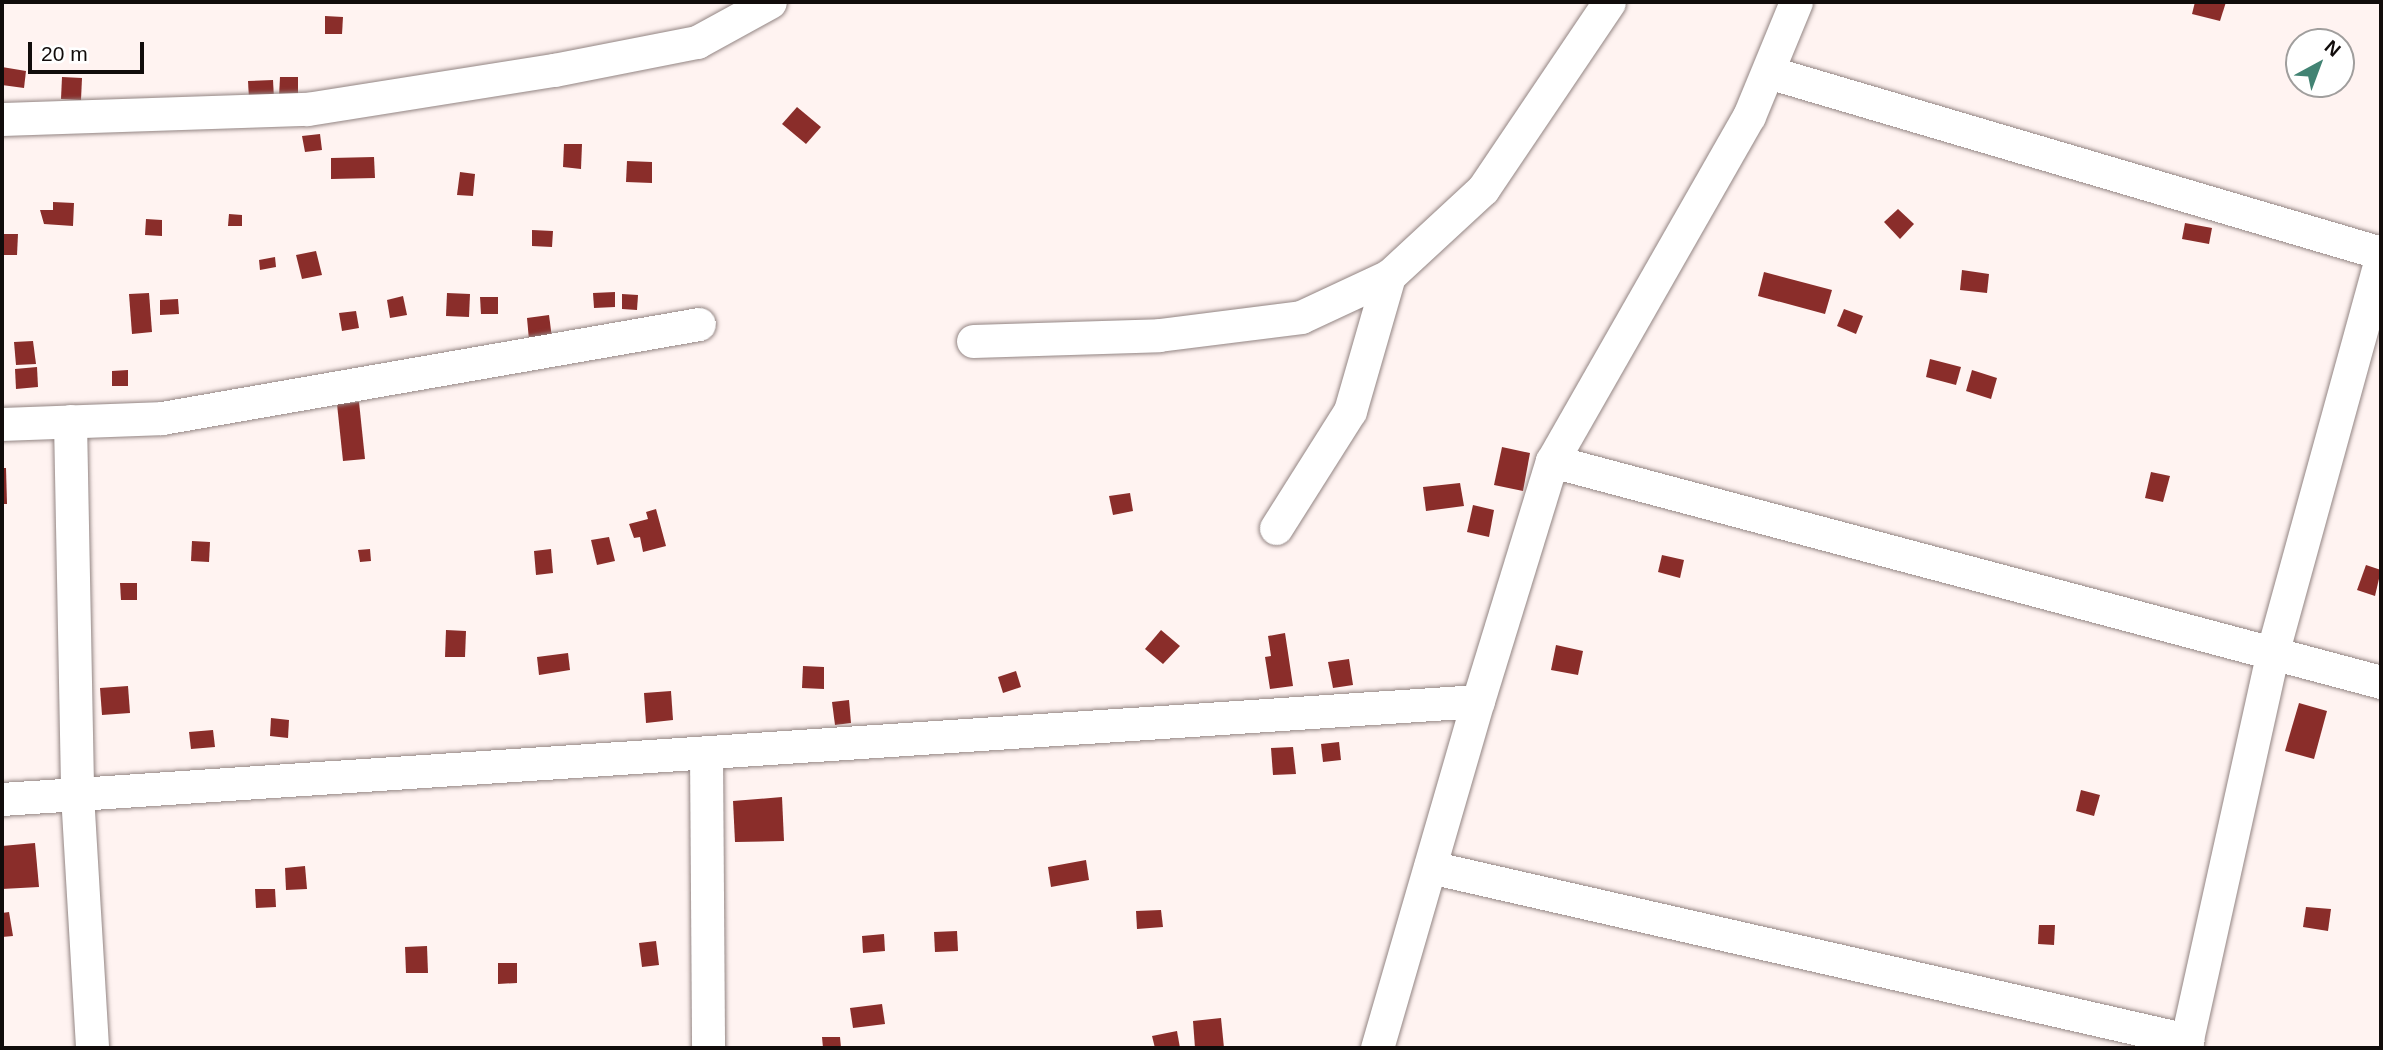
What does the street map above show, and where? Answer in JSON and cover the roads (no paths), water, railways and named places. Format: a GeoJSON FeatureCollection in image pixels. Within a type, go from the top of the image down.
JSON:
{"type":"FeatureCollection","features":[{"type":"Feature","properties":{"kind":"street"},"geometry":{"type":"LineString","coordinates":[[2,119],[307,109],[554,70],[697,42],[771,2]]}},
{"type":"Feature","properties":{"kind":"street"},"geometry":{"type":"LineString","coordinates":[[973,341],[1159,335],[1301,317],[1389,276],[1483,189],[1609,2]]}},
{"type":"Feature","properties":{"kind":"street"},"geometry":{"type":"LineString","coordinates":[[1377,1048],[1478,701],[1552,461],[1749,116],[1796,2]]}},
{"type":"Feature","properties":{"kind":"street"},"geometry":{"type":"LineString","coordinates":[[1430,867],[2186,1044],[2272,654],[2381,255],[1768,72]]}},
{"type":"Feature","properties":{"kind":"street"},"geometry":{"type":"LineString","coordinates":[[1276,528],[1350,411],[1389,276]]}},
{"type":"Feature","properties":{"kind":"street"},"geometry":{"type":"LineString","coordinates":[[2,424],[162,418],[699,324]]}},
{"type":"Feature","properties":{"kind":"street"},"geometry":{"type":"LineString","coordinates":[[70,421],[77,794],[92,1048]]}},
{"type":"Feature","properties":{"kind":"street"},"geometry":{"type":"LineString","coordinates":[[1552,461],[2381,682]]}},
{"type":"Feature","properties":{"kind":"street"},"geometry":{"type":"LineString","coordinates":[[2,799],[1478,701]]}},
{"type":"Feature","properties":{"kind":"street"},"geometry":{"type":"LineString","coordinates":[[706,752],[708,1048]]}}]}
